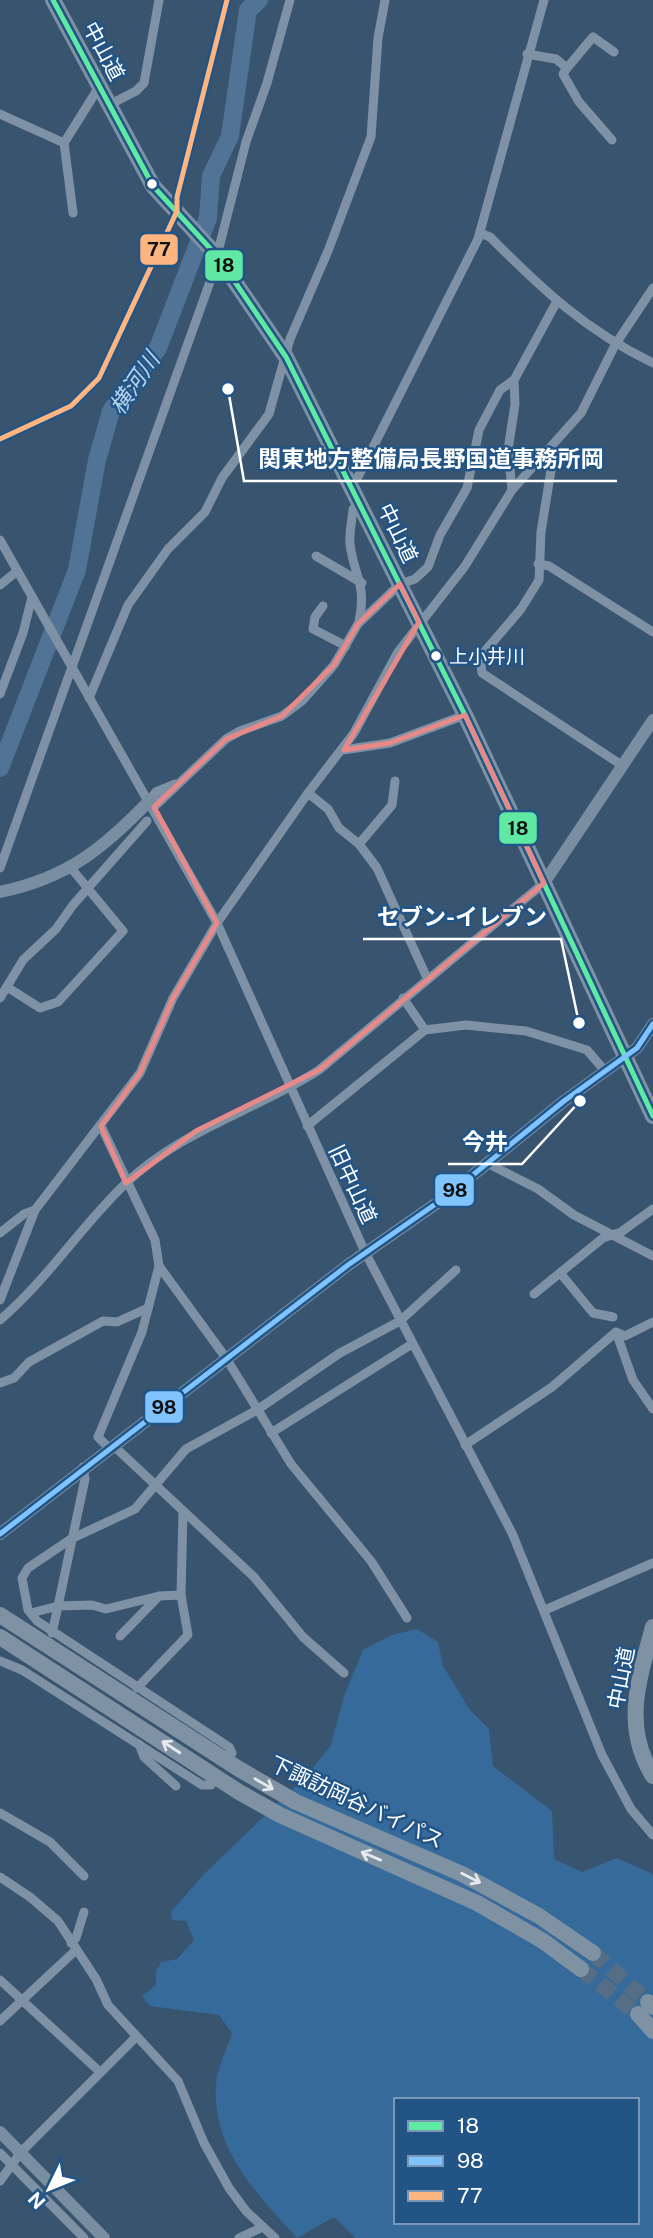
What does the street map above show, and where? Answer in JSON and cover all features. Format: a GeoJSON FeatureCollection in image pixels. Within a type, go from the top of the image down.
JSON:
{"type":"FeatureCollection","features":[{"type":"Feature","properties":{"kind":"highway","name":"中山道"},"geometry":{"type":"LineString","coordinates":[[53,0],[153,186],[216,255],[286,357],[465,715],[653,1116]]}},
{"type":"Feature","properties":{"kind":"highway","name":"下諏訪岡谷バイパス"},"geometry":{"type":"LineString","coordinates":[[0,1615],[286,1797],[502,1894],[593,1953]]}},
{"type":"Feature","properties":{"kind":"highway","name":"中山道"},"geometry":{"type":"LineString","coordinates":[[653,1627],[634,1695],[633,1723],[640,1750],[653,1776]]}},
{"type":"Feature","properties":{"kind":"highway","name":"下諏訪岡谷バイパス"},"geometry":{"type":"LineString","coordinates":[[0,1637],[249,1798],[280,1815],[477,1902],[543,1941],[581,1969]]}},
{"type":"Feature","properties":{"kind":"highway"},"geometry":{"type":"LineString","coordinates":[[646,2008],[653,2031]]}},
{"type":"Feature","properties":{"kind":"street"},"geometry":{"type":"LineString","coordinates":[[109,105],[136,92],[144,83],[159,0]]}},
{"type":"Feature","properties":{"kind":"street"},"geometry":{"type":"LineString","coordinates":[[0,439],[71,406],[99,378],[180,215],[177,197],[227,0]]}},
{"type":"Feature","properties":{"kind":"street"},"geometry":{"type":"LineString","coordinates":[[0,868],[70,661],[216,255],[246,142],[267,83],[290,0]]}},
{"type":"Feature","properties":{"kind":"street"},"geometry":{"type":"LineString","coordinates":[[89,698],[128,605],[168,549],[205,512],[222,478],[269,414],[286,357],[371,137],[378,38],[385,0]]}},
{"type":"Feature","properties":{"kind":"street"},"geometry":{"type":"LineString","coordinates":[[350,482],[358,477],[396,407],[480,233],[544,0]]}},
{"type":"Feature","properties":{"kind":"street"},"geometry":{"type":"LineString","coordinates":[[612,140],[579,102],[563,74],[593,37],[614,52]]}},
{"type":"Feature","properties":{"kind":"street"},"geometry":{"type":"LineString","coordinates":[[527,54],[556,59],[567,68]]}},
{"type":"Feature","properties":{"kind":"street"},"geometry":{"type":"LineString","coordinates":[[73,213],[64,143],[99,87]]}},
{"type":"Feature","properties":{"kind":"street"},"geometry":{"type":"LineString","coordinates":[[0,114],[33,132],[64,143]]}},
{"type":"Feature","properties":{"kind":"street"},"geometry":{"type":"LineString","coordinates":[[480,233],[491,237],[556,303],[615,345],[653,363]]}},
{"type":"Feature","properties":{"kind":"street"},"geometry":{"type":"LineString","coordinates":[[0,1300],[35,1210],[139,1073],[173,998],[217,923],[308,793],[343,750],[379,692],[398,652],[465,566],[512,490],[550,451],[581,413],[615,345],[653,288]]}},
{"type":"Feature","properties":{"kind":"street"},"geometry":{"type":"LineString","coordinates":[[0,891],[26,886],[71,868],[114,838],[152,804],[156,792],[180,782],[226,739],[282,716],[302,701],[346,646],[358,624],[400,584],[415,579],[428,567],[440,535],[467,488],[479,430],[500,390],[514,380],[556,303]]}},
{"type":"Feature","properties":{"kind":"street"},"geometry":{"type":"LineString","coordinates":[[512,490],[508,450],[515,404],[514,380]]}},
{"type":"Feature","properties":{"kind":"street"},"geometry":{"type":"LineString","coordinates":[[550,451],[552,464],[538,564],[539,580],[480,657],[482,673],[623,766]]}},
{"type":"Feature","properties":{"kind":"street"},"geometry":{"type":"LineString","coordinates":[[358,624],[362,583],[351,545],[353,509],[361,505]]}},
{"type":"Feature","properties":{"kind":"street"},"geometry":{"type":"LineString","coordinates":[[0,540],[16,572],[0,585]]}},
{"type":"Feature","properties":{"kind":"street"},"geometry":{"type":"LineString","coordinates":[[316,556],[362,583]]}},
{"type":"Feature","properties":{"kind":"street"},"geometry":{"type":"LineString","coordinates":[[538,564],[549,566],[653,632]]}},
{"type":"Feature","properties":{"kind":"street","name":"旧中山道"},"geometry":{"type":"LineString","coordinates":[[16,572],[152,804],[217,923],[365,1252],[512,1533],[602,1755],[631,1809],[653,1835]]}},
{"type":"Feature","properties":{"kind":"street"},"geometry":{"type":"LineString","coordinates":[[0,694],[34,599]]}},
{"type":"Feature","properties":{"kind":"street"},"geometry":{"type":"LineString","coordinates":[[323,606],[315,617],[313,629],[346,646]]}},
{"type":"Feature","properties":{"kind":"street"},"geometry":{"type":"LineString","coordinates":[[343,750],[390,743],[465,715]]}},
{"type":"Feature","properties":{"kind":"street"},"geometry":{"type":"LineString","coordinates":[[0,1320],[30,1294],[126,1183],[196,1131],[289,1088],[319,1070],[402,998],[544,883],[653,720]]}},
{"type":"Feature","properties":{"kind":"street"},"geometry":{"type":"LineString","coordinates":[[359,844],[392,805],[395,781]]}},
{"type":"Feature","properties":{"kind":"street"},"geometry":{"type":"LineString","coordinates":[[308,793],[328,810],[339,828],[359,844],[390,890],[399,919],[427,978]]}},
{"type":"Feature","properties":{"kind":"street"},"geometry":{"type":"LineString","coordinates":[[0,998],[23,960],[56,929],[147,821]]}},
{"type":"Feature","properties":{"kind":"street"},"geometry":{"type":"LineString","coordinates":[[6,987],[40,1009],[58,1002],[123,931],[71,868]]}},
{"type":"Feature","properties":{"kind":"street"},"geometry":{"type":"LineString","coordinates":[[402,998],[425,1030]]}},
{"type":"Feature","properties":{"kind":"street"},"geometry":{"type":"LineString","coordinates":[[0,1534],[83,1467],[365,1252],[447,1196],[625,1058],[637,1048],[653,1024]]}},
{"type":"Feature","properties":{"kind":"street"},"geometry":{"type":"LineString","coordinates":[[307,1126],[425,1030],[466,1025],[526,1031],[587,1049],[605,1072]]}},
{"type":"Feature","properties":{"kind":"street"},"geometry":{"type":"LineString","coordinates":[[101,1126],[155,1240],[159,1266],[142,1332],[98,1437],[109,1448],[117,1449],[254,1577],[303,1637],[344,1673]]}},
{"type":"Feature","properties":{"kind":"street"},"geometry":{"type":"LineString","coordinates":[[487,1163],[538,1189],[574,1215],[653,1256]]}},
{"type":"Feature","properties":{"kind":"street"},"geometry":{"type":"LineString","coordinates":[[534,1294],[561,1275],[603,1238],[615,1234],[653,1209]]}},
{"type":"Feature","properties":{"kind":"street"},"geometry":{"type":"LineString","coordinates":[[0,1233],[24,1214],[35,1210]]}},
{"type":"Feature","properties":{"kind":"street"},"geometry":{"type":"LineString","coordinates":[[159,1266],[226,1358],[290,1464],[371,1561],[408,1618]]}},
{"type":"Feature","properties":{"kind":"street"},"geometry":{"type":"LineString","coordinates":[[232,1753],[229,1747],[52,1633],[30,1613],[22,1578],[28,1568],[71,1539],[135,1509],[186,1449],[257,1410],[340,1353],[400,1321],[456,1270]]}},
{"type":"Feature","properties":{"kind":"street"},"geometry":{"type":"LineString","coordinates":[[561,1275],[593,1313],[613,1317]]}},
{"type":"Feature","properties":{"kind":"street"},"geometry":{"type":"LineString","coordinates":[[0,1383],[14,1378],[29,1362],[103,1321],[117,1322],[148,1308]]}},
{"type":"Feature","properties":{"kind":"street"},"geometry":{"type":"LineString","coordinates":[[616,1332],[625,1336],[653,1322]]}},
{"type":"Feature","properties":{"kind":"street"},"geometry":{"type":"LineString","coordinates":[[616,1332],[633,1380],[653,1409]]}},
{"type":"Feature","properties":{"kind":"street"},"geometry":{"type":"LineString","coordinates":[[465,1445],[552,1387],[616,1332]]}},
{"type":"Feature","properties":{"kind":"street"},"geometry":{"type":"LineString","coordinates":[[271,1433],[412,1344]]}},
{"type":"Feature","properties":{"kind":"street"},"geometry":{"type":"LineString","coordinates":[[52,1633],[85,1479],[83,1467]]}},
{"type":"Feature","properties":{"kind":"street"},"geometry":{"type":"LineString","coordinates":[[137,1688],[188,1635],[181,1595],[183,1512]]}},
{"type":"Feature","properties":{"kind":"street"},"geometry":{"type":"LineString","coordinates":[[545,1610],[653,1563]]}},
{"type":"Feature","properties":{"kind":"street"},"geometry":{"type":"LineString","coordinates":[[30,1613],[58,1606],[92,1605],[106,1609],[159,1596],[181,1595]]}},
{"type":"Feature","properties":{"kind":"street"},"geometry":{"type":"LineString","coordinates":[[120,1636],[159,1596]]}},
{"type":"Feature","properties":{"kind":"street"},"geometry":{"type":"LineString","coordinates":[[0,1661],[202,1785],[211,1786]]}},
{"type":"Feature","properties":{"kind":"street"},"geometry":{"type":"LineString","coordinates":[[139,1744],[144,1757],[176,1786]]}},
{"type":"Feature","properties":{"kind":"street"},"geometry":{"type":"LineString","coordinates":[[0,1813],[50,1842],[84,1876]]}},
{"type":"Feature","properties":{"kind":"street"},"geometry":{"type":"LineString","coordinates":[[0,1877],[58,1921],[96,1979],[108,2005],[178,2081],[217,2170],[246,2211],[275,2238]]}},
{"type":"Feature","properties":{"kind":"street"},"geometry":{"type":"LineString","coordinates":[[0,2021],[73,1946],[84,1912]]}},
{"type":"Feature","properties":{"kind":"street"},"geometry":{"type":"LineString","coordinates":[[0,1980],[100,2072]]}},
{"type":"Feature","properties":{"kind":"street"},"geometry":{"type":"LineString","coordinates":[[0,2181],[20,2152],[136,2037]]}},
{"type":"Feature","properties":{"kind":"street"},"geometry":{"type":"LineString","coordinates":[[0,2132],[104,2238]]}},
{"type":"Feature","properties":{"kind":"street"},"geometry":{"type":"LineString","coordinates":[[0,2153],[84,2238]]}},
{"type":"Feature","properties":{"kind":"street"},"geometry":{"type":"LineString","coordinates":[[73,2227],[84,2216]]}},
{"type":"Feature","properties":{"kind":"street"},"geometry":{"type":"LineString","coordinates":[[239,2238],[263,2227]]}},
{"type":"Feature","properties":{"kind":"highlighted area"},"geometry":{"type":"Polygon","coordinates":[[[400,584],[419,622],[344,750],[390,743],[465,715],[544,883],[319,1070],[196,1131],[126,1183],[101,1126],[140,1073],[173,998],[217,923],[154,807],[226,739],[282,716],[334,665],[358,624],[400,584]]]}},
{"type":"Feature","properties":{"kind":"shaded area"},"geometry":{"type":"Polygon","coordinates":[[[417,1629],[438,1642],[443,1666],[470,1710],[489,1729],[493,1766],[552,1811],[554,1859],[582,1872],[617,1858],[653,1874],[653,2238],[356,2238],[334,2217],[297,2238],[267,2205],[240,2169],[221,2130],[216,2085],[232,2033],[219,2015],[150,2006],[142,1996],[156,1985],[156,1971],[161,1962],[177,1959],[194,1940],[186,1921],[172,1920],[171,1912],[204,1874],[307,1775],[331,1745],[344,1696],[363,1650],[392,1635],[417,1629]]]}},
{"type":"Feature","properties":{"kind":"waterway","name":"横河川"},"geometry":{"type":"LineString","coordinates":[[0,768],[77,570],[97,460],[111,411],[158,348],[208,218],[211,176],[230,136],[248,10],[259,0]]}},
{"type":"Feature","properties":{"kind":"tunnel"},"geometry":{"type":"LineString","coordinates":[[593,1953],[648,2002]]}},
{"type":"Feature","properties":{"kind":"tunnel"},"geometry":{"type":"LineString","coordinates":[[581,1969],[638,2014]]}},
{"type":"Feature","properties":{"kind":"transit line","name":"18"},"geometry":{"type":"LineString","coordinates":[[53,0],[153,186],[218,257],[286,357],[465,715],[653,1116]]}},
{"type":"Feature","properties":{"kind":"transit line","name":"77"},"geometry":{"type":"LineString","coordinates":[[0,439],[71,406],[99,378],[177,211],[177,197],[227,0]]}},
{"type":"Feature","properties":{"kind":"transit line","name":"98"},"geometry":{"type":"LineString","coordinates":[[0,1534],[348,1265],[447,1196],[564,1101],[637,1048],[653,1024]]}},
{"type":"Feature","properties":{"kind":"place","name":"関東地方整備局長野国道事務所岡"},"geometry":{"type":"Point","coordinates":[228,389]}},
{"type":"Feature","properties":{"kind":"place","name":"上小井川"},"geometry":{"type":"Point","coordinates":[436,656]}},
{"type":"Feature","properties":{"kind":"place","name":"セブン-イレブン"},"geometry":{"type":"Point","coordinates":[579,1023]}},
{"type":"Feature","properties":{"kind":"place","name":"今井"},"geometry":{"type":"Point","coordinates":[580,1101]}}]}
